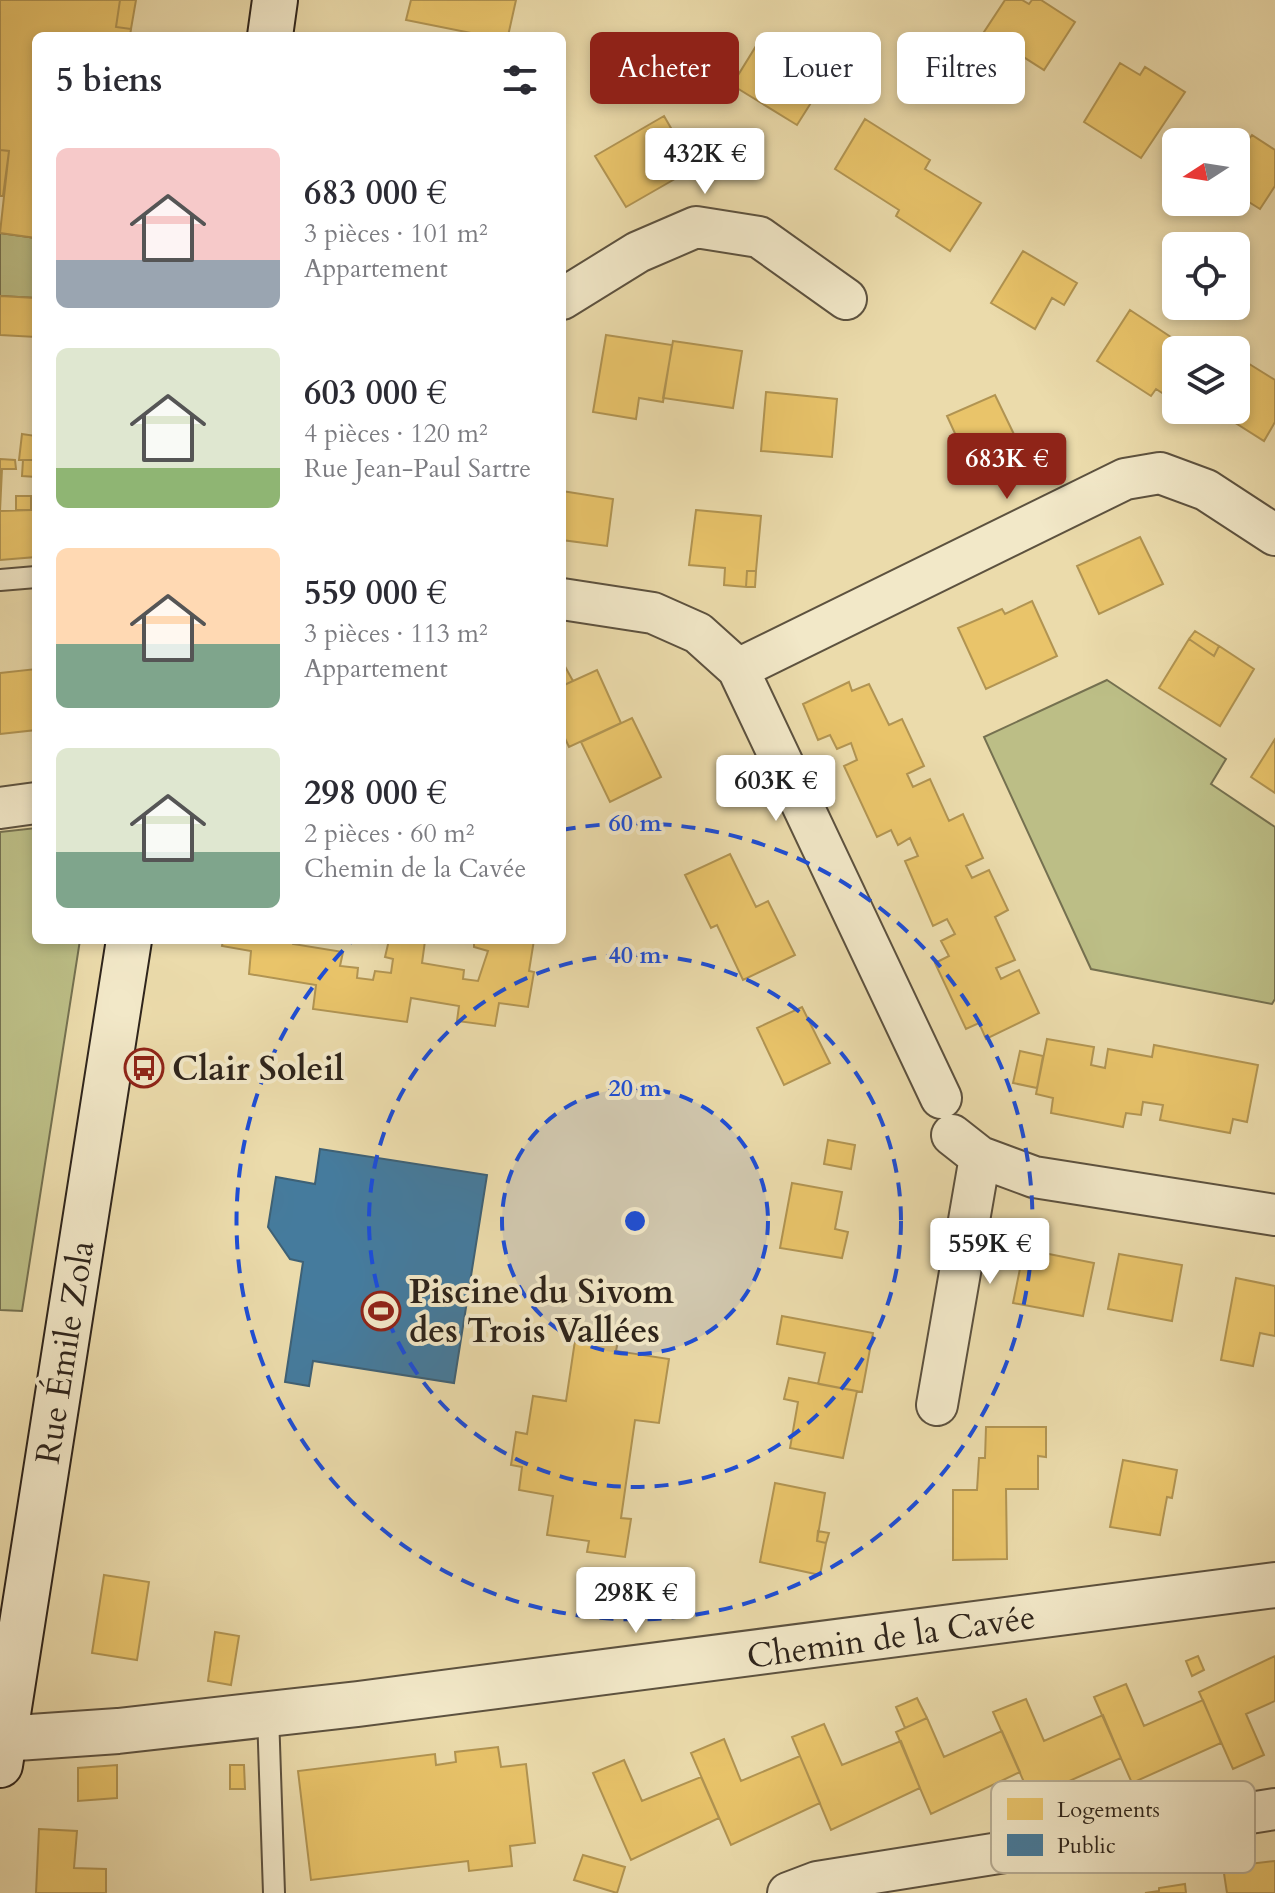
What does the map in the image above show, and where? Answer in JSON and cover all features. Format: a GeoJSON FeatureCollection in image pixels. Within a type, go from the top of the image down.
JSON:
{"type":"FeatureCollection","features":[{"type":"Feature","properties":{"kind":"street"},"geometry":{"type":"LineString","coordinates":[[271,32],[275,0]]}},
{"type":"Feature","properties":{"kind":"street"},"geometry":{"type":"LineString","coordinates":[[566,297],[638,252],[696,227],[759,237],[846,299]]}},
{"type":"Feature","properties":{"kind":"street"},"geometry":{"type":"LineString","coordinates":[[738,669],[1125,479],[1160,473],[1206,490],[1275,535]]}},
{"type":"Feature","properties":{"kind":"street"},"geometry":{"type":"LineString","coordinates":[[566,600],[653,613],[698,633],[738,669],[958,1130],[937,1405]]}},
{"type":"Feature","properties":{"kind":"street"},"geometry":{"type":"LineString","coordinates":[[0,808],[32,804]]}},
{"type":"Feature","properties":{"kind":"street","name":"Rue Émile Zola"},"geometry":{"type":"LineString","coordinates":[[1,1752],[128,944]]}},
{"type":"Feature","properties":{"kind":"street"},"geometry":{"type":"LineString","coordinates":[[958,1130],[1034,1177],[1275,1215]]}},
{"type":"Feature","properties":{"kind":"street","name":"Chemin de la Cavée"},"geometry":{"type":"LineString","coordinates":[[1,1752],[268,1714],[1275,1585]]}},
{"type":"Feature","properties":{"kind":"street"},"geometry":{"type":"LineString","coordinates":[[1255,1812],[1275,1809]]}},
{"type":"Feature","properties":{"kind":"street"},"geometry":{"type":"LineString","coordinates":[[788,1893],[817,1882],[991,1854]]}},
{"type":"Feature","properties":{"kind":"lane"},"geometry":{"type":"LineString","coordinates":[[0,580],[32,577]]}},
{"type":"Feature","properties":{"kind":"lane"},"geometry":{"type":"LineString","coordinates":[[268,1714],[274,1893]]}},
{"type":"Feature","properties":{"kind":"green space"},"geometry":{"type":"Polygon","coordinates":[[[0,233],[32,237],[32,298],[0,296],[0,233]]]}},
{"type":"Feature","properties":{"kind":"green space"},"geometry":{"type":"Polygon","coordinates":[[[1107,680],[1226,759],[1211,784],[1275,827],[1275,999],[1272,1004],[1091,969],[984,737],[1107,680]]]}},
{"type":"Feature","properties":{"kind":"green space"},"geometry":{"type":"Polygon","coordinates":[[[32,828],[32,944],[79,944],[22,1311],[0,1310],[0,832],[32,828]]]}},
{"type":"Feature","properties":{"kind":"building: Logements"},"geometry":{"type":"Polygon","coordinates":[[[0,0],[120,0],[116,27],[131,29],[131,32],[32,32],[32,237],[0,233],[9,151],[0,150],[0,0]]]}},
{"type":"Feature","properties":{"kind":"building: Logements"},"geometry":{"type":"Polygon","coordinates":[[[120,0],[136,0],[131,29],[116,27],[120,0]]]}},
{"type":"Feature","properties":{"kind":"building: Logements"},"geometry":{"type":"Polygon","coordinates":[[[411,0],[516,0],[509,32],[466,32],[406,20],[411,0]]]}},
{"type":"Feature","properties":{"kind":"building: Logements"},"geometry":{"type":"Polygon","coordinates":[[[1005,0],[1022,0],[1029,4],[1032,0],[1041,0],[1075,22],[1044,70],[1025,58],[1025,32],[984,32],[1005,0]]]}},
{"type":"Feature","properties":{"kind":"building: Logements"},"geometry":{"type":"Polygon","coordinates":[[[755,48],[755,99],[739,89],[739,74],[755,48]]]}},
{"type":"Feature","properties":{"kind":"building: Logements"},"geometry":{"type":"Polygon","coordinates":[[[1120,63],[1140,75],[1145,67],[1185,92],[1141,158],[1084,122],[1120,63]]]}},
{"type":"Feature","properties":{"kind":"building: Logements"},"geometry":{"type":"Polygon","coordinates":[[[763,104],[810,104],[797,125],[763,104]]]}},
{"type":"Feature","properties":{"kind":"building: Logements"},"geometry":{"type":"Polygon","coordinates":[[[664,116],[694,168],[626,207],[595,156],[664,116]]]}},
{"type":"Feature","properties":{"kind":"building: Logements"},"geometry":{"type":"Polygon","coordinates":[[[865,119],[930,160],[925,169],[981,203],[950,251],[896,216],[899,210],[835,169],[865,119]]]}},
{"type":"Feature","properties":{"kind":"building: Logements"},"geometry":{"type":"Polygon","coordinates":[[[1252,135],[1275,150],[1275,186],[1260,209],[1250,203],[1252,135]]]}},
{"type":"Feature","properties":{"kind":"building: Logements"},"geometry":{"type":"Polygon","coordinates":[[[0,150],[9,151],[3,196],[0,196],[0,150]]]}},
{"type":"Feature","properties":{"kind":"building: Logements"},"geometry":{"type":"Polygon","coordinates":[[[1023,251],[1077,283],[1064,305],[1052,298],[1035,329],[991,303],[1023,251]]]}},
{"type":"Feature","properties":{"kind":"building: Logements"},"geometry":{"type":"Polygon","coordinates":[[[0,296],[32,298],[32,337],[0,335],[0,296]]]}},
{"type":"Feature","properties":{"kind":"building: Logements"},"geometry":{"type":"Polygon","coordinates":[[[1130,310],[1169,336],[1162,336],[1162,393],[1156,389],[1151,396],[1097,361],[1130,310]]]}},
{"type":"Feature","properties":{"kind":"building: Logements"},"geometry":{"type":"Polygon","coordinates":[[[606,335],[672,345],[663,402],[639,398],[636,419],[593,412],[606,335]]]}},
{"type":"Feature","properties":{"kind":"building: Logements"},"geometry":{"type":"Polygon","coordinates":[[[673,341],[742,351],[733,408],[663,398],[673,341]]]}},
{"type":"Feature","properties":{"kind":"building: Logements"},"geometry":{"type":"Polygon","coordinates":[[[1250,364],[1275,380],[1275,422],[1264,441],[1237,424],[1250,424],[1250,364]]]}},
{"type":"Feature","properties":{"kind":"building: Logements"},"geometry":{"type":"Polygon","coordinates":[[[766,392],[837,399],[832,457],[761,451],[766,392]]]}},
{"type":"Feature","properties":{"kind":"building: Logements"},"geometry":{"type":"Polygon","coordinates":[[[995,395],[1023,453],[974,475],[947,416],[995,395]]]}},
{"type":"Feature","properties":{"kind":"building: Logements"},"geometry":{"type":"Polygon","coordinates":[[[22,434],[32,435],[32,460],[19,460],[22,434]]]}},
{"type":"Feature","properties":{"kind":"building: Logements"},"geometry":{"type":"Polygon","coordinates":[[[0,459],[15,460],[16,469],[2,469],[0,511],[0,459]]]}},
{"type":"Feature","properties":{"kind":"building: Logements"},"geometry":{"type":"Polygon","coordinates":[[[23,460],[32,460],[32,477],[22,476],[23,460]]]}},
{"type":"Feature","properties":{"kind":"building: Logements"},"geometry":{"type":"Polygon","coordinates":[[[566,492],[613,499],[607,546],[566,541],[566,492]]]}},
{"type":"Feature","properties":{"kind":"building: Logements"},"geometry":{"type":"Polygon","coordinates":[[[16,496],[31,496],[31,510],[16,510],[16,496]]]}},
{"type":"Feature","properties":{"kind":"building: Logements"},"geometry":{"type":"Polygon","coordinates":[[[32,496],[32,557],[0,560],[0,511],[31,510],[32,496]]]}},
{"type":"Feature","properties":{"kind":"building: Logements"},"geometry":{"type":"Polygon","coordinates":[[[696,510],[761,516],[756,571],[747,571],[746,587],[724,585],[725,568],[689,565],[696,510]]]}},
{"type":"Feature","properties":{"kind":"building: Logements"},"geometry":{"type":"Polygon","coordinates":[[[1140,537],[1163,584],[1099,614],[1077,566],[1140,537]]]}},
{"type":"Feature","properties":{"kind":"building: Logements"},"geometry":{"type":"Polygon","coordinates":[[[747,571],[756,571],[755,587],[746,587],[747,571]]]}},
{"type":"Feature","properties":{"kind":"building: Logements"},"geometry":{"type":"Polygon","coordinates":[[[1032,601],[1057,656],[986,689],[958,628],[1002,609],[1005,614],[1032,601]]]}},
{"type":"Feature","properties":{"kind":"building: Logements"},"geometry":{"type":"Polygon","coordinates":[[[1195,631],[1219,646],[1214,656],[1189,639],[1195,631]]]}},
{"type":"Feature","properties":{"kind":"building: Logements"},"geometry":{"type":"Polygon","coordinates":[[[1189,639],[1214,656],[1219,646],[1254,669],[1220,726],[1159,688],[1189,639]]]}},
{"type":"Feature","properties":{"kind":"building: Logements"},"geometry":{"type":"Polygon","coordinates":[[[566,668],[573,681],[566,684],[566,668]]]}},
{"type":"Feature","properties":{"kind":"building: Logements"},"geometry":{"type":"Polygon","coordinates":[[[32,669],[32,730],[0,734],[0,673],[32,669]]]}},
{"type":"Feature","properties":{"kind":"building: Logements"},"geometry":{"type":"Polygon","coordinates":[[[597,670],[621,723],[569,747],[566,741],[566,684],[597,670]]]}},
{"type":"Feature","properties":{"kind":"building: Logements"},"geometry":{"type":"Polygon","coordinates":[[[849,682],[852,691],[869,684],[889,725],[902,719],[924,766],[907,774],[913,787],[930,779],[949,821],[963,814],[983,858],[966,866],[972,878],[989,870],[1008,910],[995,917],[1015,960],[996,968],[1001,979],[1019,970],[1039,1013],[986,1039],[979,1023],[966,1029],[935,963],[949,956],[941,941],[955,934],[947,919],[933,926],[905,861],[918,856],[910,838],[898,845],[891,830],[877,837],[844,766],[857,760],[851,743],[837,749],[830,735],[818,740],[803,704],[849,682]]]}},
{"type":"Feature","properties":{"kind":"building: Logements"},"geometry":{"type":"Polygon","coordinates":[[[632,718],[661,777],[610,802],[581,742],[632,718]]]}},
{"type":"Feature","properties":{"kind":"building: Logements"},"geometry":{"type":"Polygon","coordinates":[[[1275,739],[1275,793],[1251,777],[1275,739]]]}},
{"type":"Feature","properties":{"kind":"building: Logements"},"geometry":{"type":"Polygon","coordinates":[[[730,854],[756,907],[768,901],[795,955],[743,980],[717,925],[711,928],[685,875],[730,854]]]}},
{"type":"Feature","properties":{"kind":"building: Logements"},"geometry":{"type":"Polygon","coordinates":[[[293,944],[343,952],[340,966],[358,968],[357,978],[373,980],[375,971],[391,973],[393,959],[385,957],[388,944],[425,944],[422,963],[464,970],[463,979],[478,981],[488,951],[474,947],[474,944],[533,944],[529,971],[534,972],[528,1007],[499,1003],[495,1026],[457,1021],[459,1006],[411,998],[407,1022],[313,1009],[316,985],[249,974],[251,951],[222,946],[293,944]]]}},
{"type":"Feature","properties":{"kind":"building: Logements"},"geometry":{"type":"Polygon","coordinates":[[[802,1007],[830,1063],[784,1085],[757,1028],[802,1007]]]}},
{"type":"Feature","properties":{"kind":"building: Logements"},"geometry":{"type":"Polygon","coordinates":[[[1047,1039],[1094,1047],[1091,1065],[1105,1068],[1108,1049],[1152,1057],[1154,1045],[1258,1065],[1247,1122],[1233,1119],[1230,1133],[1160,1120],[1163,1105],[1143,1102],[1141,1115],[1126,1113],[1123,1127],[1051,1113],[1053,1098],[1036,1094],[1047,1039]]]}},
{"type":"Feature","properties":{"kind":"building: Logements"},"geometry":{"type":"Polygon","coordinates":[[[1020,1051],[1043,1056],[1037,1088],[1013,1083],[1020,1051]]]}},
{"type":"Feature","properties":{"kind":"building: Logements"},"geometry":{"type":"Polygon","coordinates":[[[828,1140],[855,1145],[851,1169],[824,1164],[828,1140]]]}},
{"type":"Feature","properties":{"kind":"building: Logements"},"geometry":{"type":"Polygon","coordinates":[[[792,1183],[842,1192],[835,1229],[848,1232],[842,1258],[780,1248],[792,1183]]]}},
{"type":"Feature","properties":{"kind":"building: Logements"},"geometry":{"type":"Polygon","coordinates":[[[1024,1249],[1094,1263],[1083,1316],[1013,1303],[1024,1249]]]}},
{"type":"Feature","properties":{"kind":"building: Logements"},"geometry":{"type":"Polygon","coordinates":[[[1119,1254],[1182,1265],[1172,1321],[1108,1309],[1119,1254]]]}},
{"type":"Feature","properties":{"kind":"building: Logements"},"geometry":{"type":"Polygon","coordinates":[[[1236,1278],[1275,1286],[1275,1336],[1260,1333],[1253,1366],[1221,1360],[1236,1278]]]}},
{"type":"Feature","properties":{"kind":"building: Logements"},"geometry":{"type":"Polygon","coordinates":[[[782,1316],[873,1333],[862,1392],[818,1384],[825,1353],[777,1344],[782,1316]]]}},
{"type":"Feature","properties":{"kind":"building: Logements"},"geometry":{"type":"Polygon","coordinates":[[[576,1334],[618,1341],[616,1351],[669,1359],[659,1423],[635,1420],[621,1518],[631,1519],[625,1557],[587,1552],[589,1541],[547,1535],[553,1496],[519,1490],[522,1467],[511,1465],[516,1432],[527,1434],[533,1396],[566,1401],[576,1334]]]}},
{"type":"Feature","properties":{"kind":"building: Logements"},"geometry":{"type":"Polygon","coordinates":[[[789,1378],[857,1391],[843,1458],[790,1448],[798,1402],[784,1399],[789,1378]]]}},
{"type":"Feature","properties":{"kind":"building: Logements"},"geometry":{"type":"Polygon","coordinates":[[[986,1427],[1046,1427],[1046,1457],[1038,1456],[1038,1489],[1006,1489],[1007,1559],[953,1560],[953,1490],[977,1490],[979,1458],[985,1458],[986,1427]]]}},
{"type":"Feature","properties":{"kind":"building: Logements"},"geometry":{"type":"Polygon","coordinates":[[[1123,1460],[1177,1470],[1172,1498],[1167,1497],[1160,1535],[1110,1527],[1123,1460]]]}},
{"type":"Feature","properties":{"kind":"building: Logements"},"geometry":{"type":"Polygon","coordinates":[[[775,1483],[825,1493],[817,1541],[826,1543],[820,1575],[760,1562],[775,1483]]]}},
{"type":"Feature","properties":{"kind":"building: Logements"},"geometry":{"type":"Polygon","coordinates":[[[818,1531],[829,1533],[826,1543],[817,1541],[818,1531]]]}},
{"type":"Feature","properties":{"kind":"building: Logements"},"geometry":{"type":"Polygon","coordinates":[[[104,1575],[149,1582],[137,1660],[92,1653],[104,1575]]]}},
{"type":"Feature","properties":{"kind":"building: Logements"},"geometry":{"type":"Polygon","coordinates":[[[215,1632],[239,1636],[231,1685],[208,1681],[215,1632]]]}},
{"type":"Feature","properties":{"kind":"building: Logements"},"geometry":{"type":"Polygon","coordinates":[[[1198,1656],[1204,1670],[1192,1676],[1186,1661],[1198,1656]]]}},
{"type":"Feature","properties":{"kind":"building: Logements"},"geometry":{"type":"Polygon","coordinates":[[[1275,1656],[1275,1701],[1246,1714],[1264,1755],[1233,1769],[1199,1692],[1275,1656]]]}},
{"type":"Feature","properties":{"kind":"building: Logements"},"geometry":{"type":"Polygon","coordinates":[[[1126,1684],[1144,1726],[1203,1700],[1221,1743],[1131,1781],[1094,1697],[1126,1684]]]}},
{"type":"Feature","properties":{"kind":"building: Logements"},"geometry":{"type":"Polygon","coordinates":[[[917,1698],[927,1718],[905,1728],[896,1707],[917,1698]]]}},
{"type":"Feature","properties":{"kind":"building: Logements"},"geometry":{"type":"Polygon","coordinates":[[[1026,1699],[1044,1741],[1103,1715],[1121,1758],[1069,1781],[1023,1781],[993,1712],[1026,1699]]]}},
{"type":"Feature","properties":{"kind":"building: Logements"},"geometry":{"type":"Polygon","coordinates":[[[927,1718],[944,1757],[1002,1731],[1020,1772],[1001,1781],[991,1781],[991,1786],[931,1814],[896,1732],[927,1718]]]}},
{"type":"Feature","properties":{"kind":"building: Logements"},"geometry":{"type":"Polygon","coordinates":[[[824,1724],[842,1765],[901,1741],[920,1788],[831,1830],[792,1737],[824,1724]]]}},
{"type":"Feature","properties":{"kind":"building: Logements"},"geometry":{"type":"Polygon","coordinates":[[[724,1739],[741,1781],[800,1756],[820,1803],[731,1845],[691,1753],[724,1739]]]}},
{"type":"Feature","properties":{"kind":"building: Logements"},"geometry":{"type":"Polygon","coordinates":[[[498,1747],[501,1767],[526,1764],[535,1843],[510,1846],[512,1866],[469,1871],[468,1861],[311,1880],[298,1771],[435,1754],[436,1765],[456,1762],[455,1752],[498,1747]]]}},
{"type":"Feature","properties":{"kind":"building: Logements"},"geometry":{"type":"Polygon","coordinates":[[[624,1760],[642,1801],[701,1777],[719,1818],[631,1860],[593,1773],[624,1760]]]}},
{"type":"Feature","properties":{"kind":"building: Logements"},"geometry":{"type":"Polygon","coordinates":[[[117,1765],[117,1798],[78,1801],[78,1768],[117,1765]]]}},
{"type":"Feature","properties":{"kind":"building: Logements"},"geometry":{"type":"Polygon","coordinates":[[[230,1765],[244,1765],[245,1789],[230,1789],[230,1765]]]}},
{"type":"Feature","properties":{"kind":"building: Logements"},"geometry":{"type":"Polygon","coordinates":[[[39,1829],[77,1831],[74,1868],[106,1869],[106,1893],[36,1893],[39,1829]]]}},
{"type":"Feature","properties":{"kind":"building: Logements"},"geometry":{"type":"Polygon","coordinates":[[[583,1855],[625,1867],[617,1893],[574,1880],[583,1855]]]}},
{"type":"Feature","properties":{"kind":"building: Logements"},"geometry":{"type":"Polygon","coordinates":[[[1275,1861],[1275,1893],[1227,1893],[1224,1873],[1255,1873],[1255,1863],[1275,1861]]]}},
{"type":"Feature","properties":{"kind":"building: Logements"},"geometry":{"type":"Polygon","coordinates":[[[1185,1884],[1186,1893],[1145,1893],[1159,1891],[1159,1888],[1185,1884]]]}},
{"type":"Feature","properties":{"kind":"building: Public","name":"Piscine du Sivom des Trois Vallées"},"geometry":{"type":"Polygon","coordinates":[[[320,1149],[487,1175],[454,1383],[313,1361],[309,1386],[285,1382],[303,1262],[290,1259],[268,1227],[276,1177],[315,1184],[320,1149]]]}},
{"type":"Feature","properties":{"kind":"place","name":"Clair Soleil"},"geometry":{"type":"Point","coordinates":[144,1068]}},
{"type":"Feature","properties":{"kind":"place","name":"Piscine du Sivom des Trois Vallées"},"geometry":{"type":"Point","coordinates":[381,1311]}}]}
